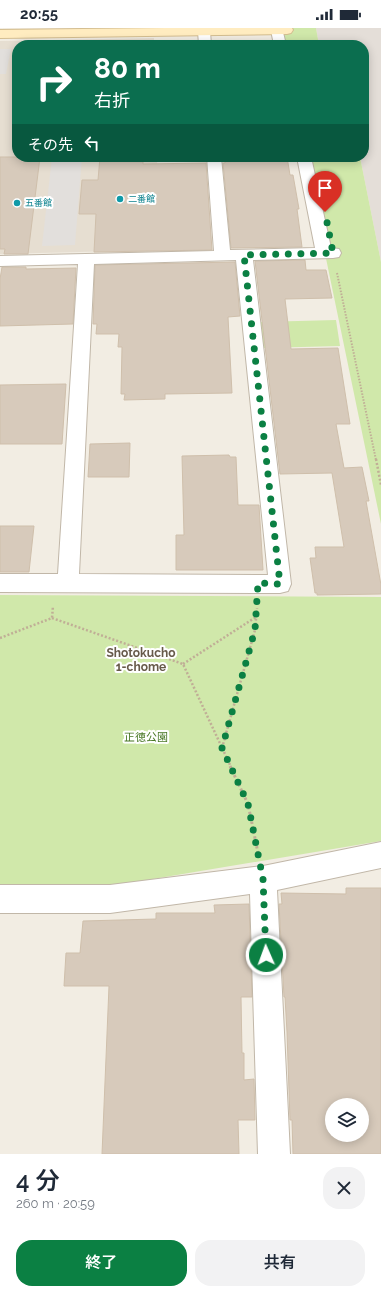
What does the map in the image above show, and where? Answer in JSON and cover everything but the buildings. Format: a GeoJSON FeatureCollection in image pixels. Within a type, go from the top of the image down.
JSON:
{"type":"FeatureCollection","features":[{"type":"Feature","properties":{"kind":"street"},"geometry":{"type":"LineString","coordinates":[[0,34],[55,31],[282,30],[281,40]]}},
{"type":"Feature","properties":{"kind":"street"},"geometry":{"type":"LineString","coordinates":[[204,31],[205,40]]}},
{"type":"Feature","properties":{"kind":"street"},"geometry":{"type":"LineString","coordinates":[[214,162],[222,256]]}},
{"type":"Feature","properties":{"kind":"street"},"geometry":{"type":"LineString","coordinates":[[0,261],[329,253],[305,162]]}},
{"type":"Feature","properties":{"kind":"street"},"geometry":{"type":"LineString","coordinates":[[0,583],[280,584],[244,255]]}},
{"type":"Feature","properties":{"kind":"street"},"geometry":{"type":"LineString","coordinates":[[62,583],[86,259]]}},
{"type":"Feature","properties":{"kind":"street"},"geometry":{"type":"LineString","coordinates":[[0,899],[110,899],[263,879],[381,856]]}},
{"type":"Feature","properties":{"kind":"street"},"geometry":{"type":"LineString","coordinates":[[263,879],[274,1154]]}},
{"type":"Feature","properties":{"kind":"path"},"geometry":{"type":"LineString","coordinates":[[329,253],[381,485]]}},
{"type":"Feature","properties":{"kind":"path"},"geometry":{"type":"LineString","coordinates":[[52,618],[62,583]]}},
{"type":"Feature","properties":{"kind":"path"},"geometry":{"type":"LineString","coordinates":[[222,748],[255,630],[258,583]]}},
{"type":"Feature","properties":{"kind":"path"},"geometry":{"type":"LineString","coordinates":[[183,664],[256,617]]}},
{"type":"Feature","properties":{"kind":"path"},"geometry":{"type":"LineString","coordinates":[[0,638],[52,618],[183,664],[248,804],[263,879]]}},
{"type":"Feature","properties":{"kind":"shaded area"},"geometry":{"type":"Polygon","coordinates":[[[316,28],[381,28],[381,262],[361,162],[369,162],[369,40],[318,40],[316,28]]]}},
{"type":"Feature","properties":{"kind":"shaded area"},"geometry":{"type":"Polygon","coordinates":[[[154,38],[154,40],[51,40],[154,38]]]}},
{"type":"Feature","properties":{"kind":"shaded area"},"geometry":{"type":"Polygon","coordinates":[[[0,41],[12,41],[12,162],[157,162],[159,250],[0,254],[0,41]]]}},
{"type":"Feature","properties":{"kind":"shaded area"},"geometry":{"type":"Polygon","coordinates":[[[0,49],[11,49],[6,74],[0,74],[0,49]]]}},
{"type":"Feature","properties":{"kind":"shaded area"},"geometry":{"type":"Polygon","coordinates":[[[51,162],[82,162],[75,245],[42,246],[51,162]]]}},
{"type":"Feature","properties":{"kind":"green space"},"geometry":{"type":"Polygon","coordinates":[[[280,28],[316,28],[318,40],[282,40],[280,28]]]}},
{"type":"Feature","properties":{"kind":"green space"},"geometry":{"type":"Polygon","coordinates":[[[306,162],[361,162],[381,262],[381,524],[306,162]]]}},
{"type":"Feature","properties":{"kind":"green space"},"geometry":{"type":"Polygon","coordinates":[[[336,320],[340,346],[263,348],[260,322],[336,320]]]}},
{"type":"Feature","properties":{"kind":"green space","name":"正徳公園"},"geometry":{"type":"Polygon","coordinates":[[[0,595],[381,597],[381,841],[117,885],[0,884],[0,595]]]}},
{"type":"Feature","properties":{"kind":"place","name":"二番館"},"geometry":{"type":"Point","coordinates":[120,199]}},
{"type":"Feature","properties":{"kind":"place","name":"五番館"},"geometry":{"type":"Point","coordinates":[17,203]}},
{"type":"Feature","properties":{"kind":"district","name":"Shotokucho 1-chome"},"geometry":{"type":"Point","coordinates":[141,660]}},
{"type":"Feature","properties":{"kind":"route"},"geometry":{"type":"LineString","coordinates":[[266,955],[263,879],[248,804],[222,748],[255,630],[258,583],[280,584],[244,255],[333,253],[325,212]]}}]}
